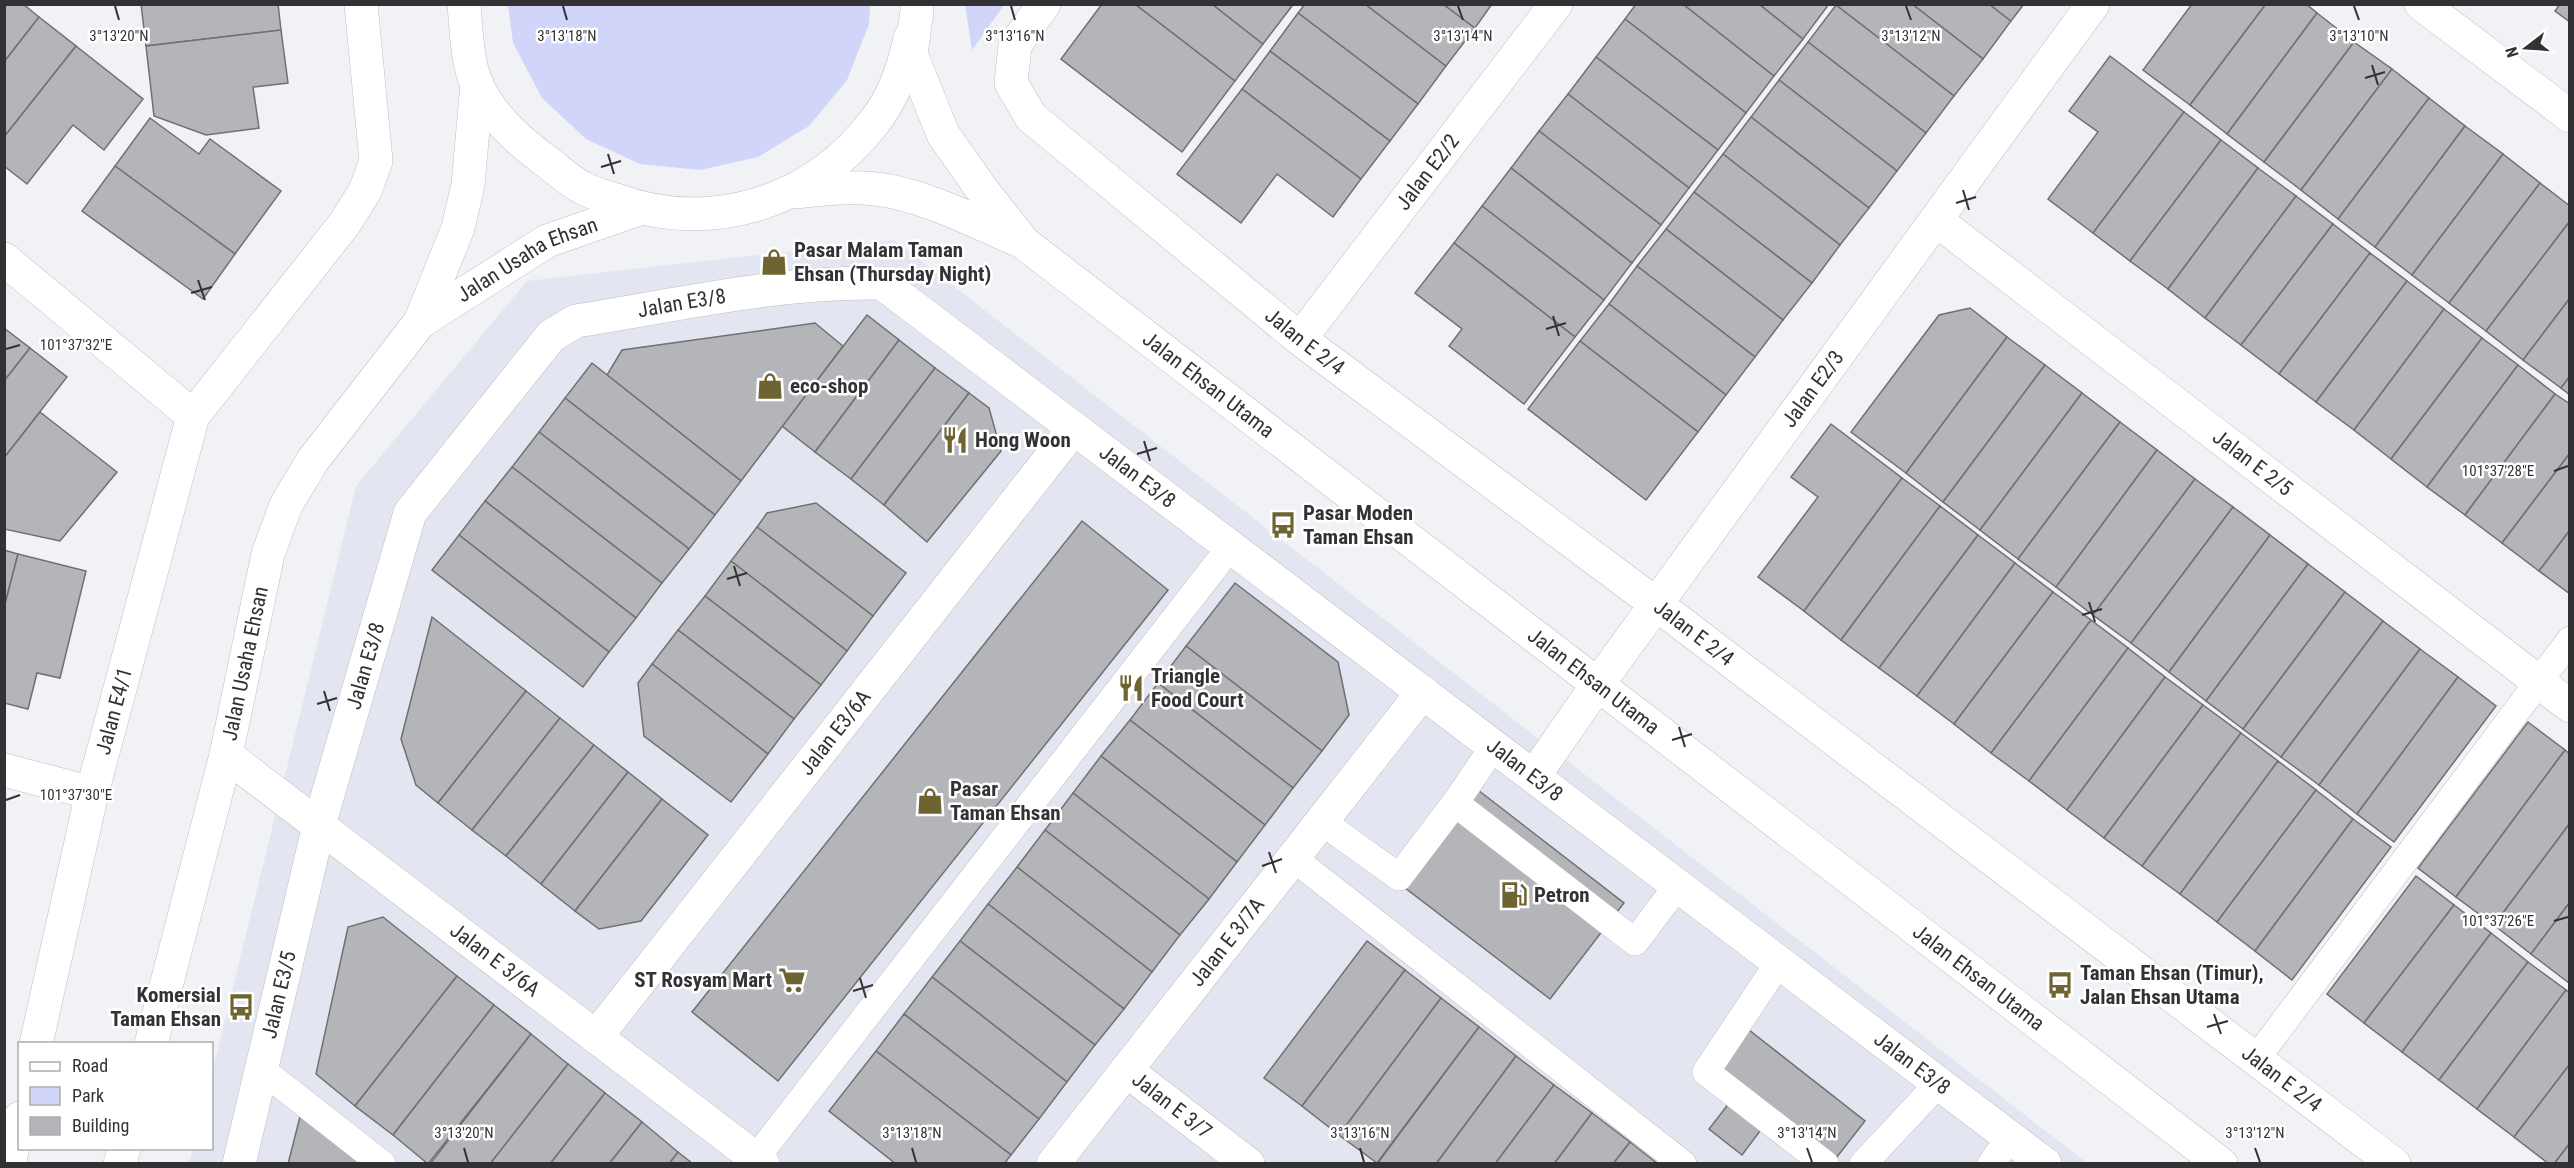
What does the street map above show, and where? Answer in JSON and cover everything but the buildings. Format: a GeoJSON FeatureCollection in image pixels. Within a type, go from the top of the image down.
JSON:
{"type":"FeatureCollection","features":[{"type":"Feature","properties":{"kind":"street"},"geometry":{"type":"LineString","coordinates":[[4,259],[194,416],[345,223],[365,191],[376,161],[361,4]]}},
{"type":"Feature","properties":{"kind":"street"},"geometry":{"type":"LineString","coordinates":[[464,4],[468,42],[477,84],[501,121],[533,152],[583,188],[639,209],[676,215],[714,214],[751,207],[787,194],[836,162],[876,120],[903,68],[917,8]]}},
{"type":"Feature","properties":{"kind":"street","name":"Jalan E 2/4"},"geometry":{"type":"LineString","coordinates":[[1044,4],[1015,45],[1011,83],[1031,117],[1300,339],[1656,604],[2394,1164]]}},
{"type":"Feature","properties":{"kind":"street","name":"Jalan E2/2"},"geometry":{"type":"LineString","coordinates":[[1300,339],[1556,4]]}},
{"type":"Feature","properties":{"kind":"street","name":"Jalan E2/3"},"geometry":{"type":"LineString","coordinates":[[1534,776],[1598,684],[2093,4]]}},
{"type":"Feature","properties":{"kind":"street"},"geometry":{"type":"LineString","coordinates":[[2421,4],[2570,116]]}},
{"type":"Feature","properties":{"kind":"street","name":"Jalan Ehsan Utama"},"geometry":{"type":"LineString","coordinates":[[917,8],[911,54],[943,134],[1024,243],[2222,1164]]}},
{"type":"Feature","properties":{"kind":"street","name":"Jalan Usaha Ehsan"},"geometry":{"type":"LineString","coordinates":[[152,1042],[225,755],[268,554],[286,505],[312,459],[420,322],[458,228],[468,185],[477,84]]}},
{"type":"Feature","properties":{"kind":"street","name":"Jalan Ehsan Utama"},"geometry":{"type":"LineString","coordinates":[[787,194],[841,188],[876,189],[905,195],[938,207],[1024,243]]}},
{"type":"Feature","properties":{"kind":"street","name":"Jalan Usaha Ehsan"},"geometry":{"type":"LineString","coordinates":[[420,322],[547,241],[639,209]]}},
{"type":"Feature","properties":{"kind":"street","name":"Jalan E 2/5"},"geometry":{"type":"LineString","coordinates":[[1936,220],[2570,706]]}},
{"type":"Feature","properties":{"kind":"street","name":"Jalan E3/8"},"geometry":{"type":"LineString","coordinates":[[319,825],[410,513],[551,336],[576,321],[785,288],[835,282],[882,283],[2045,1164]]}},
{"type":"Feature","properties":{"kind":"street","name":"Jalan E4/1"},"geometry":{"type":"LineString","coordinates":[[36,1042],[92,793],[194,416]]}},
{"type":"Feature","properties":{"kind":"street","name":"Jalan E3/6A"},"geometry":{"type":"LineString","coordinates":[[596,1037],[1074,428]]}},
{"type":"Feature","properties":{"kind":"street","name":"Jalan E 3/7A"},"geometry":{"type":"LineString","coordinates":[[1053,1164],[1423,692]]}},
{"type":"Feature","properties":{"kind":"street","name":"Jalan E 3/6A"},"geometry":{"type":"LineString","coordinates":[[225,755],[759,1161]]}},
{"type":"Feature","properties":{"kind":"street"},"geometry":{"type":"LineString","coordinates":[[4,770],[92,793]]}},
{"type":"Feature","properties":{"kind":"street","name":"Jalan E3/5"},"geometry":{"type":"LineString","coordinates":[[239,1164],[319,825]]}},
{"type":"Feature","properties":{"kind":"street","name":"Jalan E 3/7"},"geometry":{"type":"LineString","coordinates":[[1126,1070],[1248,1164]]}},
{"type":"Feature","properties":{"kind":"street"},"geometry":{"type":"LineString","coordinates":[[9,1164],[18,1126]]}},
{"type":"Feature","properties":{"kind":"lane"},"geometry":{"type":"LineString","coordinates":[[759,1161],[1231,546]]}},
{"type":"Feature","properties":{"kind":"lane"},"geometry":{"type":"LineString","coordinates":[[2256,1059],[2570,640]]}},
{"type":"Feature","properties":{"kind":"lane"},"geometry":{"type":"LineString","coordinates":[[1321,821],[1399,877],[1455,803],[1494,746]]}},
{"type":"Feature","properties":{"kind":"lane"},"geometry":{"type":"LineString","coordinates":[[1455,803],[1635,942],[1678,885]]}},
{"type":"Feature","properties":{"kind":"lane"},"geometry":{"type":"LineString","coordinates":[[1293,858],[1683,1164]]}},
{"type":"Feature","properties":{"kind":"lane"},"geometry":{"type":"LineString","coordinates":[[1779,962],[1706,1072],[1825,1164]]}},
{"type":"Feature","properties":{"kind":"lane"},"geometry":{"type":"LineString","coordinates":[[262,1070],[382,1164]]}},
{"type":"Feature","properties":{"kind":"lane"},"geometry":{"type":"LineString","coordinates":[[1863,1164],[1939,1083]]}},
{"type":"Feature","properties":{"kind":"lane"},"geometry":{"type":"LineString","coordinates":[[1991,1164],[2010,1137]]}},
{"type":"Feature","properties":{"kind":"shaded area"},"geometry":{"type":"Polygon","coordinates":[[[894,240],[2087,1163],[189,1164],[193,1150],[213,1150],[213,1069],[356,486],[527,281],[894,240]]]}},
{"type":"Feature","properties":{"kind":"green space"},"geometry":{"type":"Polygon","coordinates":[[[870,4],[869,24],[847,80],[809,126],[758,157],[700,170],[640,164],[586,139],[542,98],[513,43],[508,5],[870,4]]]}},
{"type":"Feature","properties":{"kind":"green space"},"geometry":{"type":"Polygon","coordinates":[[[965,5],[1004,5],[972,50],[965,5]]]}},
{"type":"Feature","properties":{"kind":"place","name":"Pasar Malam Taman Ehsan (Thursday Night)"},"geometry":{"type":"Point","coordinates":[774,262]}},
{"type":"Feature","properties":{"kind":"place","name":"eco-shop"},"geometry":{"type":"Point","coordinates":[770,386]}},
{"type":"Feature","properties":{"kind":"place","name":"Hong Woon"},"geometry":{"type":"Point","coordinates":[955,440]}},
{"type":"Feature","properties":{"kind":"place","name":"Pasar Moden Taman Ehsan"},"geometry":{"type":"Point","coordinates":[1283,525]}},
{"type":"Feature","properties":{"kind":"place","name":"Triangle Food Court"},"geometry":{"type":"Point","coordinates":[1131,688]}},
{"type":"Feature","properties":{"kind":"place","name":"Pasar Taman Ehsan"},"geometry":{"type":"Point","coordinates":[930,801]}},
{"type":"Feature","properties":{"kind":"place","name":"Petron"},"geometry":{"type":"Point","coordinates":[1514,895]}},
{"type":"Feature","properties":{"kind":"place","name":"ST Rosyam Mart"},"geometry":{"type":"Point","coordinates":[792,980]}},
{"type":"Feature","properties":{"kind":"place","name":"Taman Ehsan (Timur), Jalan Ehsan Utama"},"geometry":{"type":"Point","coordinates":[2060,985]}},
{"type":"Feature","properties":{"kind":"place","name":"Komersial Taman Ehsan"},"geometry":{"type":"Point","coordinates":[241,1007]}}]}
